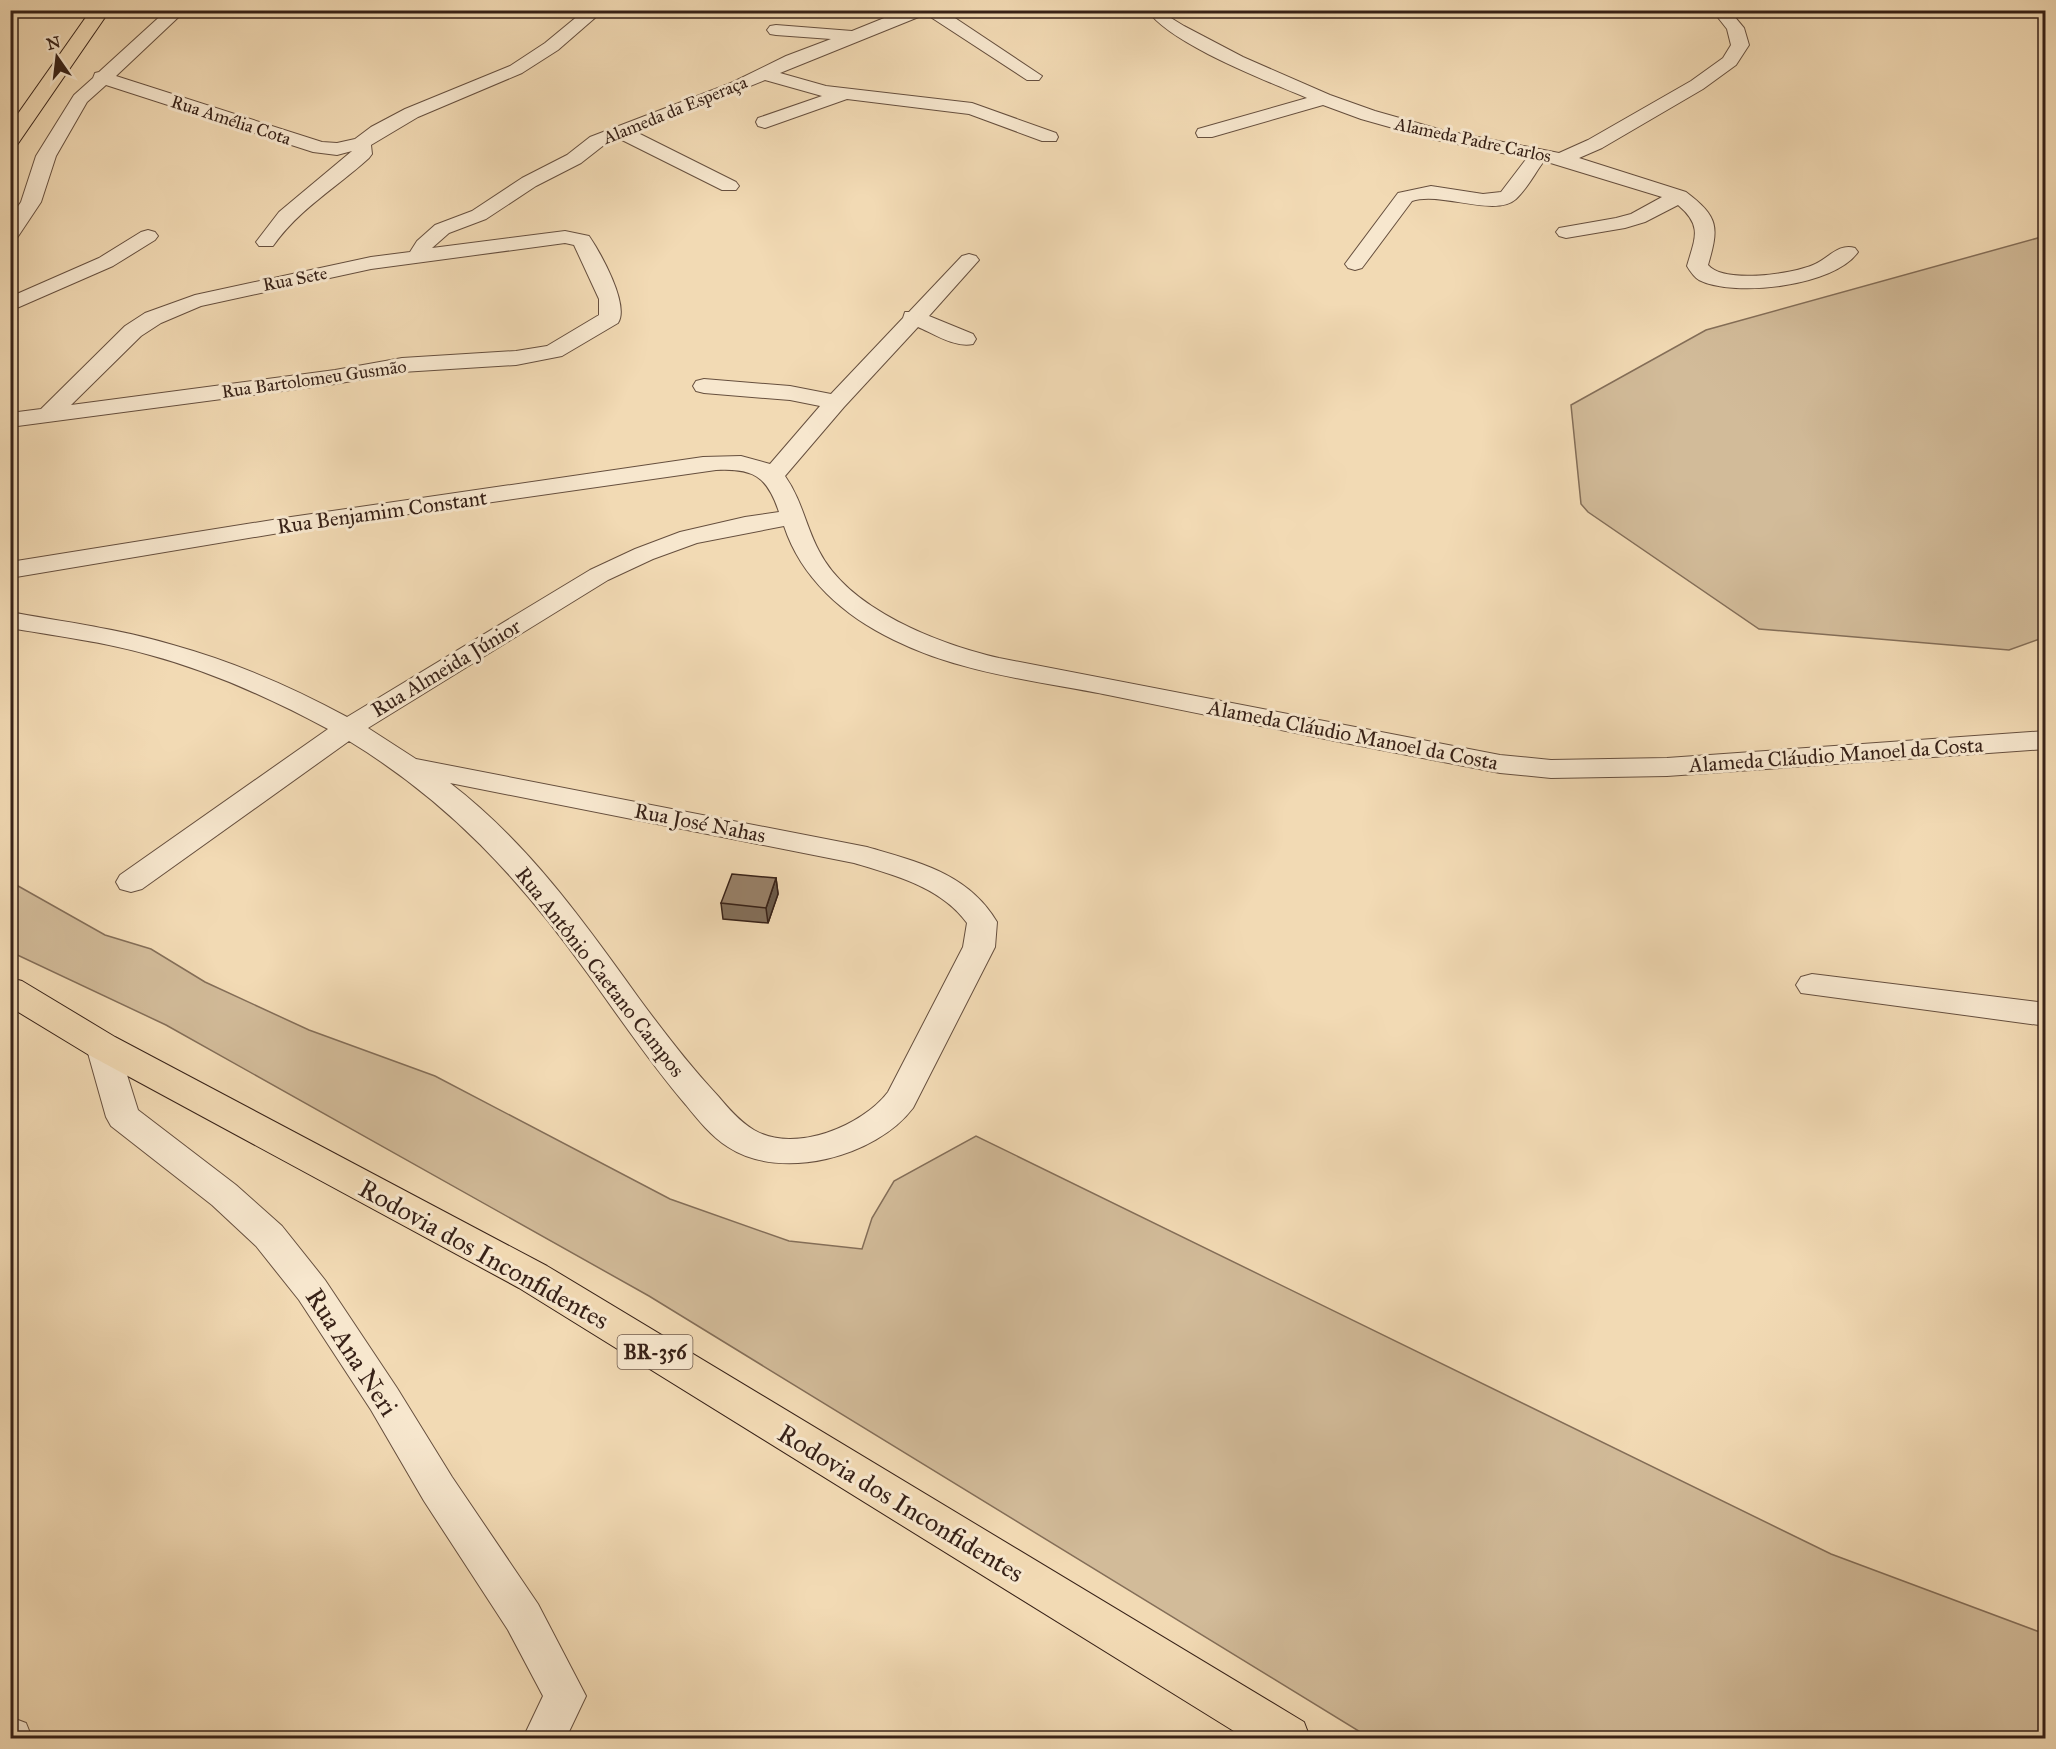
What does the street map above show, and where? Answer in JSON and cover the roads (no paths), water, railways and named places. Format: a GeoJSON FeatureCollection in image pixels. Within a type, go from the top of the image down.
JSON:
{"type":"FeatureCollection","features":[{"type":"Feature","properties":{"kind":"main road"},"geometry":{"type":"LineString","coordinates":[[10,141],[101,10]]}},
{"type":"Feature","properties":{"kind":"main road","name":"Rodovia dos Inconfidentes"},"geometry":{"type":"LineString","coordinates":[[10,990],[102,1046],[533,1277],[1287,1738]]}},
{"type":"Feature","properties":{"kind":"street"},"geometry":{"type":"LineString","coordinates":[[10,234],[30,202],[46,156],[80,99],[101,77],[178,10]]}},
{"type":"Feature","properties":{"kind":"street"},"geometry":{"type":"LineString","coordinates":[[266,242],[275,226],[306,198],[362,154],[362,142],[377,130],[440,101],[501,77],[536,59],[596,10]]}},
{"type":"Feature","properties":{"kind":"street","name":"Alameda da Esperaça"},"geometry":{"type":"LineString","coordinates":[[417,257],[424,245],[442,229],[479,215],[529,182],[574,159],[597,141],[737,87],[763,74],[921,10]]}},
{"type":"Feature","properties":{"kind":"street"},"geometry":{"type":"LineString","coordinates":[[931,10],[1033,76]]}},
{"type":"Feature","properties":{"kind":"street","name":"Alameda Padre Carlos"},"geometry":{"type":"LineString","coordinates":[[1155,10],[1165,22],[1178,30],[1237,61],[1324,99],[1368,115],[1439,135],[1561,159],[1595,144],[1697,85],[1730,61],[1740,45],[1735,28],[1720,10]]}},
{"type":"Feature","properties":{"kind":"street"},"geometry":{"type":"LineString","coordinates":[[776,30],[857,36]]}},
{"type":"Feature","properties":{"kind":"street"},"geometry":{"type":"LineString","coordinates":[[763,74],[796,85],[844,94],[972,109],[1049,137]]}},
{"type":"Feature","properties":{"kind":"street","name":"Rua Amélia Cota"},"geometry":{"type":"LineString","coordinates":[[101,77],[320,148],[337,149],[362,142]]}},
{"type":"Feature","properties":{"kind":"street"},"geometry":{"type":"LineString","coordinates":[[765,122],[844,94]]}},
{"type":"Feature","properties":{"kind":"street"},"geometry":{"type":"LineString","coordinates":[[1205,133],[1324,99]]}},
{"type":"Feature","properties":{"kind":"street"},"geometry":{"type":"LineString","coordinates":[[619,132],[729,186]]}},
{"type":"Feature","properties":{"kind":"street"},"geometry":{"type":"LineString","coordinates":[[1355,264],[1405,197],[1413,193],[1434,191],[1480,199],[1508,196],[1539,155]]}},
{"type":"Feature","properties":{"kind":"street"},"geometry":{"type":"LineString","coordinates":[[1561,159],[1679,196],[1702,217],[1705,239],[1697,266],[1702,274],[1713,280],[1744,281],[1802,275],[1818,271],[1848,252]]}},
{"type":"Feature","properties":{"kind":"street"},"geometry":{"type":"LineString","coordinates":[[1566,232],[1608,226],[1638,218],[1679,196]]}},
{"type":"Feature","properties":{"kind":"street"},"geometry":{"type":"LineString","coordinates":[[10,305],[106,262],[148,236]]}},
{"type":"Feature","properties":{"kind":"street","name":"Rua Sete"},"geometry":{"type":"LineString","coordinates":[[48,415],[134,331],[153,318],[195,301],[371,263],[565,237],[582,240],[610,299],[610,318]]}},
{"type":"Feature","properties":{"kind":"street"},"geometry":{"type":"LineString","coordinates":[[764,471],[836,402],[913,317],[969,260]]}},
{"type":"Feature","properties":{"kind":"street"},"geometry":{"type":"LineString","coordinates":[[913,317],[964,339]]}},
{"type":"Feature","properties":{"kind":"street","name":"Rua Bartolomeu Gusmão"},"geometry":{"type":"LineString","coordinates":[[10,420],[335,377],[402,365],[525,357],[554,351],[610,318]]}},
{"type":"Feature","properties":{"kind":"street"},"geometry":{"type":"LineString","coordinates":[[704,386],[789,393],[836,402]]}},
{"type":"Feature","properties":{"kind":"street","name":"Rua Benjamim Constant"},"geometry":{"type":"LineString","coordinates":[[10,570],[303,523],[654,472],[719,464],[764,471]]}},
{"type":"Feature","properties":{"kind":"street","name":"Alameda Cláudio Manoel da Costa"},"geometry":{"type":"LineString","coordinates":[[764,471],[786,499],[802,545],[812,562],[835,587],[868,615],[904,635],[947,652],[1005,666],[1280,723],[1500,764],[1551,769],[1667,767],[2046,740]]}},
{"type":"Feature","properties":{"kind":"street","name":"Rua Almeida Júnior"},"geometry":{"type":"LineString","coordinates":[[131,882],[346,729],[599,575],[644,554],[689,537],[745,524],[792,517]]}},
{"type":"Feature","properties":{"kind":"street","name":"Rua Antônio Caetano Campos"},"geometry":{"type":"LineString","coordinates":[[10,620],[129,642],[196,660],[260,683],[346,729],[408,766],[444,793],[509,855],[564,918],[684,1080],[724,1125],[741,1139],[758,1147],[777,1150],[801,1149],[835,1143],[856,1136],[874,1126],[890,1113],[901,1099],[979,947],[982,922],[978,914]]}},
{"type":"Feature","properties":{"kind":"street","name":"Rua José Nahas"},"geometry":{"type":"LineString","coordinates":[[408,766],[857,854],[916,872],[937,882],[954,892],[978,914]]}},
{"type":"Feature","properties":{"kind":"street"},"geometry":{"type":"LineString","coordinates":[[1812,985],[2046,1015]]}},
{"type":"Feature","properties":{"kind":"street","name":"Rua Ana Neri"},"geometry":{"type":"LineString","coordinates":[[102,1046],[123,1117],[224,1195],[268,1236],[312,1290],[384,1400],[438,1489],[523,1617],[565,1696],[544,1738]]}}]}
